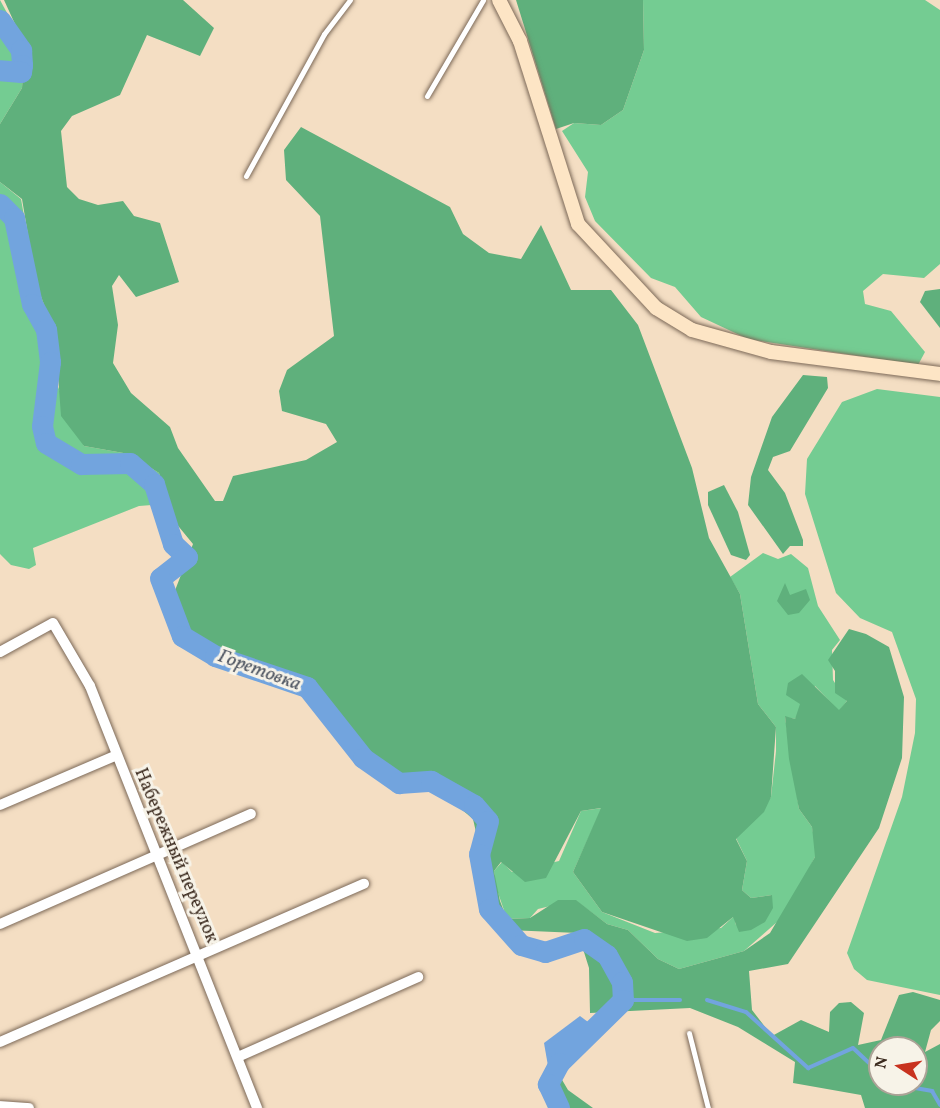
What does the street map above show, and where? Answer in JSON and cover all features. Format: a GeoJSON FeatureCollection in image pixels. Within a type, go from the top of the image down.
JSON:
{"type":"FeatureCollection","features":[{"type":"Feature","properties":{"kind":"street"},"geometry":{"type":"LineString","coordinates":[[500,0],[520,41],[578,224],[656,308],[692,330],[771,352],[940,374]]}},
{"type":"Feature","properties":{"kind":"street","name":"Набережный переулок"},"geometry":{"type":"LineString","coordinates":[[0,652],[53,623],[110,725],[115,756],[154,857],[199,956],[240,1056],[257,1108]]}},
{"type":"Feature","properties":{"kind":"street"},"geometry":{"type":"LineString","coordinates":[[0,805],[115,756]]}},
{"type":"Feature","properties":{"kind":"street"},"geometry":{"type":"LineString","coordinates":[[0,924],[251,814]]}},
{"type":"Feature","properties":{"kind":"street"},"geometry":{"type":"LineString","coordinates":[[0,1042],[364,884]]}},
{"type":"Feature","properties":{"kind":"street"},"geometry":{"type":"LineString","coordinates":[[240,1056],[418,977]]}},
{"type":"Feature","properties":{"kind":"street"},"geometry":{"type":"LineString","coordinates":[[0,1106],[29,1108]]}},
{"type":"Feature","properties":{"kind":"lane"},"geometry":{"type":"LineString","coordinates":[[246,176],[324,34],[350,0]]}},
{"type":"Feature","properties":{"kind":"lane"},"geometry":{"type":"LineString","coordinates":[[427,96],[483,0]]}},
{"type":"Feature","properties":{"kind":"lane"},"geometry":{"type":"LineString","coordinates":[[689,1033],[708,1108]]}},
{"type":"Feature","properties":{"kind":"green space"},"geometry":{"type":"Polygon","coordinates":[[[0,0],[25,46],[22,88],[0,124],[0,0]]]}},
{"type":"Feature","properties":{"kind":"green space"},"geometry":{"type":"Polygon","coordinates":[[[4,0],[183,0],[214,28],[200,56],[147,35],[120,95],[72,116],[61,131],[67,187],[79,199],[98,205],[123,201],[134,216],[160,223],[179,282],[136,297],[119,275],[112,286],[118,325],[113,363],[131,393],[170,427],[178,448],[215,501],[223,501],[233,476],[306,460],[337,442],[326,424],[282,411],[279,391],[287,370],[334,336],[320,216],[286,180],[284,150],[301,127],[450,207],[463,234],[489,253],[521,259],[541,225],[571,290],[611,290],[638,325],[692,468],[709,538],[740,594],[758,704],[776,727],[771,797],[764,812],[736,839],[747,861],[742,890],[751,898],[772,895],[773,908],[765,922],[751,930],[739,932],[733,917],[707,938],[687,941],[602,912],[573,872],[601,808],[581,811],[546,878],[525,882],[501,862],[494,871],[500,901],[507,919],[530,918],[558,900],[576,900],[607,924],[628,930],[658,959],[679,969],[744,951],[770,933],[815,857],[812,827],[799,809],[789,759],[785,716],[795,719],[800,704],[786,695],[788,683],[802,674],[839,710],[847,701],[835,693],[835,671],[828,660],[849,629],[866,634],[889,647],[904,697],[902,758],[879,828],[788,964],[749,971],[752,1010],[772,1036],[801,1020],[829,1032],[830,1012],[839,1003],[851,1002],[864,1013],[858,1045],[868,1043],[868,1096],[928,1096],[928,1050],[940,1044],[940,1108],[865,1108],[861,1095],[793,1083],[795,1062],[738,1027],[690,1008],[590,1013],[589,968],[578,933],[508,930],[493,907],[473,819],[448,798],[382,766],[346,742],[322,722],[319,693],[195,639],[177,620],[174,593],[193,544],[170,516],[159,473],[129,454],[84,446],[61,416],[55,334],[36,283],[22,199],[0,182],[0,124],[22,88],[25,46],[4,0]]]}},
{"type":"Feature","properties":{"kind":"green space"},"geometry":{"type":"Polygon","coordinates":[[[516,0],[643,0],[644,50],[623,110],[601,125],[574,123],[556,129],[516,0]]]}},
{"type":"Feature","properties":{"kind":"green space"},"geometry":{"type":"Polygon","coordinates":[[[643,0],[925,0],[940,10],[940,264],[924,278],[883,274],[863,291],[865,304],[891,311],[925,352],[918,365],[748,339],[701,317],[675,287],[651,278],[595,221],[585,197],[588,172],[562,131],[574,123],[601,125],[623,110],[644,50],[643,0]]]}},
{"type":"Feature","properties":{"kind":"green space"},"geometry":{"type":"Polygon","coordinates":[[[0,182],[21,199],[36,283],[55,334],[55,380],[84,446],[129,454],[159,473],[165,504],[139,506],[33,548],[36,565],[29,569],[11,565],[0,554],[0,182]]]}},
{"type":"Feature","properties":{"kind":"green space"},"geometry":{"type":"Polygon","coordinates":[[[940,289],[940,328],[920,302],[925,291],[940,289]]]}},
{"type":"Feature","properties":{"kind":"green space"},"geometry":{"type":"Polygon","coordinates":[[[803,375],[827,377],[828,388],[790,451],[773,457],[768,470],[785,493],[803,540],[803,546],[790,546],[783,554],[748,505],[751,477],[772,417],[803,375]]]}},
{"type":"Feature","properties":{"kind":"green space"},"geometry":{"type":"Polygon","coordinates":[[[877,389],[940,397],[940,995],[867,980],[854,969],[847,953],[902,797],[915,733],[916,699],[892,632],[860,618],[836,593],[805,494],[807,459],[842,402],[877,389]]]}},
{"type":"Feature","properties":{"kind":"green space"},"geometry":{"type":"Polygon","coordinates":[[[724,485],[738,512],[750,555],[746,560],[731,555],[708,505],[708,492],[724,485]]]}},
{"type":"Feature","properties":{"kind":"green space"},"geometry":{"type":"Polygon","coordinates":[[[763,553],[778,559],[791,554],[808,568],[818,606],[840,640],[832,650],[833,680],[847,701],[839,711],[815,686],[795,719],[785,717],[799,809],[812,827],[815,857],[785,915],[744,951],[679,969],[658,959],[628,930],[607,924],[575,900],[538,909],[530,918],[507,919],[496,887],[494,871],[502,862],[512,872],[559,861],[581,811],[602,808],[573,872],[602,912],[655,933],[721,928],[734,916],[736,925],[772,895],[751,898],[742,890],[747,861],[736,838],[771,797],[776,751],[776,727],[758,704],[740,594],[730,577],[763,553]]]}},
{"type":"Feature","properties":{"kind":"green space"},"geometry":{"type":"Polygon","coordinates":[[[785,583],[790,595],[806,589],[810,600],[799,613],[788,615],[777,601],[785,583]]]}},
{"type":"Feature","properties":{"kind":"green space"},"geometry":{"type":"Polygon","coordinates":[[[913,992],[940,1000],[940,1021],[931,1030],[928,1041],[928,1036],[883,1036],[899,995],[913,992]]]}},
{"type":"Feature","properties":{"kind":"green space"},"geometry":{"type":"Polygon","coordinates":[[[558,1073],[568,1090],[593,1108],[554,1108],[549,1082],[558,1073]]]}},
{"type":"Feature","properties":{"kind":"water"},"geometry":{"type":"Polygon","coordinates":[[[580,1016],[588,1022],[589,1040],[560,1070],[548,1066],[544,1043],[580,1016]]]}},
{"type":"Feature","properties":{"kind":"waterway","name":"Горетовка"},"geometry":{"type":"LineString","coordinates":[[0,20],[21,50],[22,65],[21,72],[0,70]]}},
{"type":"Feature","properties":{"kind":"waterway","name":"Горетовка"},"geometry":{"type":"LineString","coordinates":[[0,204],[14,218],[32,304],[46,329],[50,362],[42,426],[46,443],[81,464],[130,463],[154,484],[173,544],[187,557],[160,578],[182,636],[215,656],[307,687],[363,758],[399,783],[431,781],[474,805],[488,821],[479,854],[489,909],[521,945],[545,952],[584,939],[607,955],[622,982],[623,1000],[559,1063],[548,1084],[559,1108]]}},
{"type":"Feature","properties":{"kind":"waterway"},"geometry":{"type":"LineString","coordinates":[[623,1000],[680,1000]]}},
{"type":"Feature","properties":{"kind":"waterway"},"geometry":{"type":"LineString","coordinates":[[707,1000],[746,1012],[808,1068],[853,1048],[868,1062]]}},
{"type":"Feature","properties":{"kind":"waterway"},"geometry":{"type":"LineString","coordinates":[[928,1090],[932,1091],[940,1105]]}}]}
